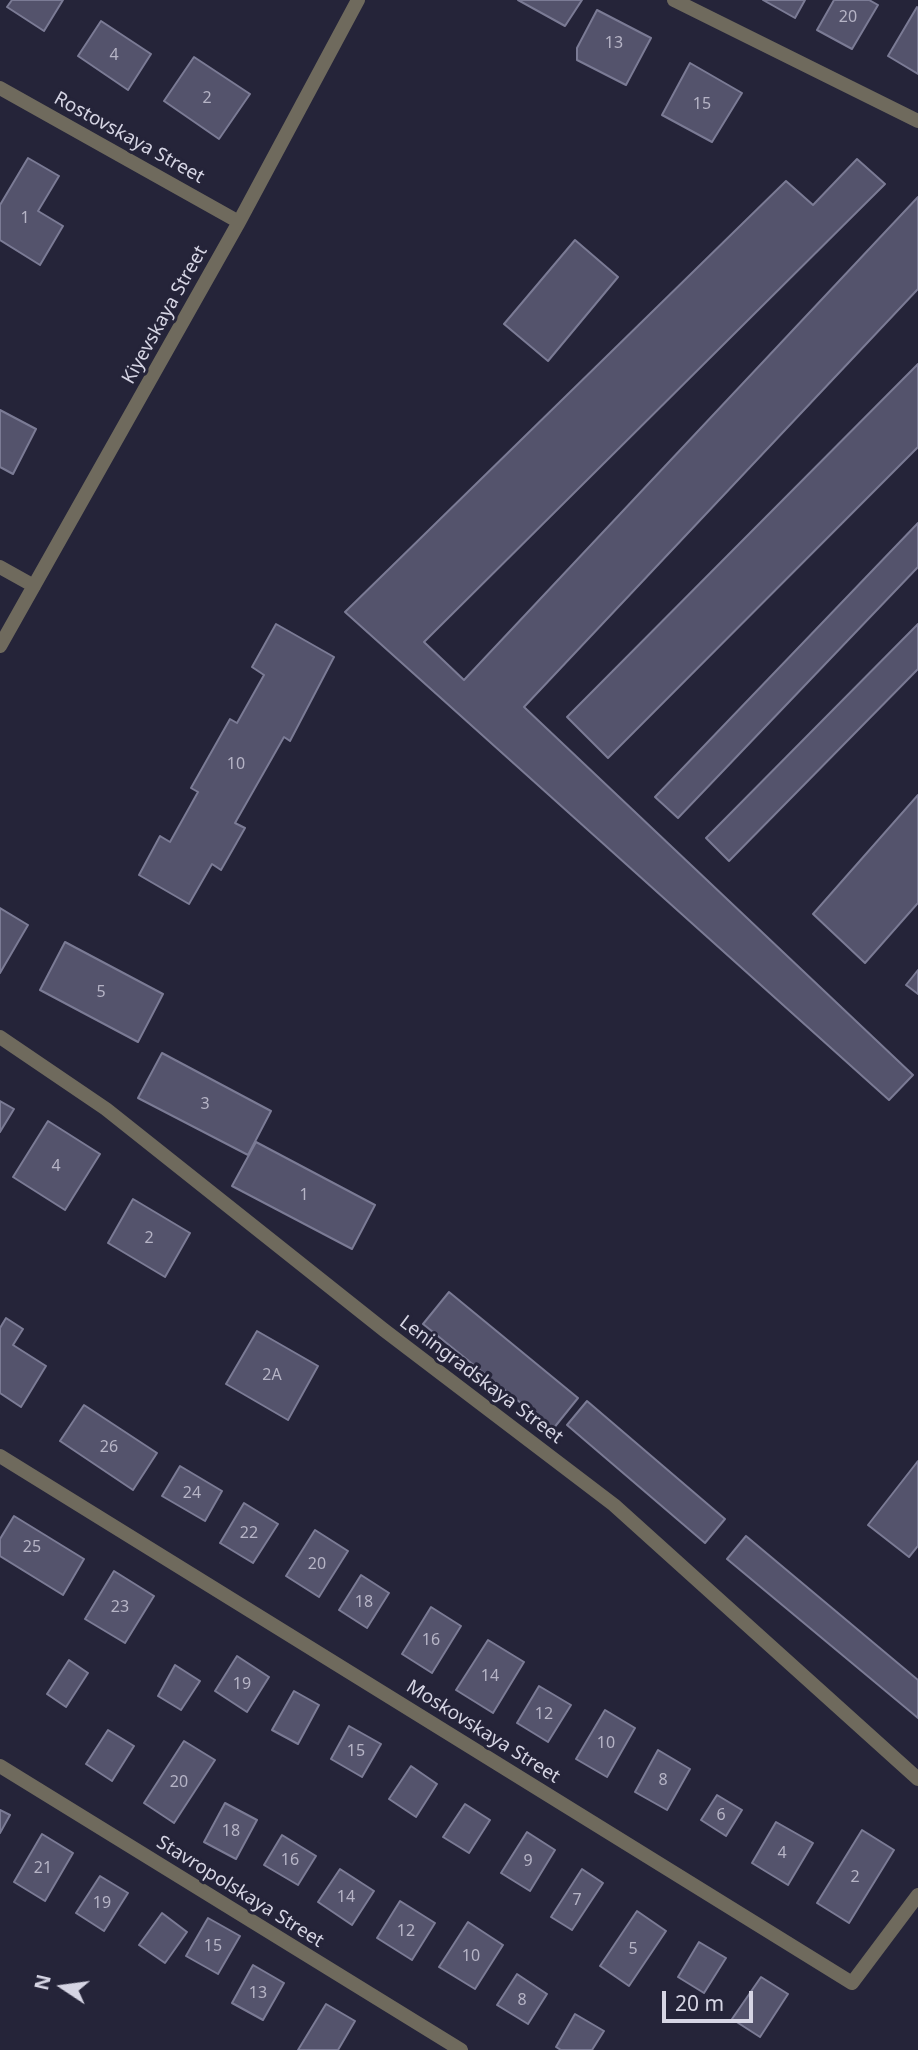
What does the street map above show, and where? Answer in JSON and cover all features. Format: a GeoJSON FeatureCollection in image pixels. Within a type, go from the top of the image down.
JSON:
{"type":"FeatureCollection","features":[{"type":"Feature","properties":{"kind":"street","name":"Kiyevskaya Street"},"geometry":{"type":"LineString","coordinates":[[0,646],[239,222],[358,0]]}},
{"type":"Feature","properties":{"kind":"street"},"geometry":{"type":"LineString","coordinates":[[674,0],[918,121]]}},
{"type":"Feature","properties":{"kind":"street","name":"Rostovskaya Street"},"geometry":{"type":"LineString","coordinates":[[0,88],[239,222]]}},
{"type":"Feature","properties":{"kind":"street"},"geometry":{"type":"LineString","coordinates":[[0,567],[34,586]]}},
{"type":"Feature","properties":{"kind":"street","name":"Leningradskaya Street"},"geometry":{"type":"LineString","coordinates":[[0,1037],[106,1109],[384,1330],[614,1505],[918,1779]]}},
{"type":"Feature","properties":{"kind":"street","name":"Moskovskaya Street"},"geometry":{"type":"LineString","coordinates":[[0,1456],[852,1983],[918,1895]]}},
{"type":"Feature","properties":{"kind":"street","name":"Stavropolskaya Street"},"geometry":{"type":"LineString","coordinates":[[0,1766],[461,2050]]}},
{"type":"Feature","properties":{"kind":"building"},"geometry":{"type":"Polygon","coordinates":[[[12,0],[63,0],[44,31],[7,7],[12,0]]]}},
{"type":"Feature","properties":{"kind":"building"},"geometry":{"type":"Polygon","coordinates":[[[518,0],[582,0],[565,26],[518,0]]]}},
{"type":"Feature","properties":{"kind":"building"},"geometry":{"type":"Polygon","coordinates":[[[763,0],[805,0],[795,18],[763,0]]]}},
{"type":"Feature","properties":{"kind":"building"},"geometry":{"type":"Polygon","coordinates":[[[834,0],[869,0],[878,5],[852,49],[817,30],[834,0]]]}},
{"type":"Feature","properties":{"kind":"building"},"geometry":{"type":"Polygon","coordinates":[[[918,8],[918,74],[888,56],[918,8]]]}},
{"type":"Feature","properties":{"kind":"building"},"geometry":{"type":"Polygon","coordinates":[[[597,10],[651,38],[626,85],[577,60],[577,48],[597,10]]]}},
{"type":"Feature","properties":{"kind":"building"},"geometry":{"type":"Polygon","coordinates":[[[101,21],[151,54],[128,90],[78,56],[101,21]]]}},
{"type":"Feature","properties":{"kind":"building"},"geometry":{"type":"Polygon","coordinates":[[[194,57],[250,94],[219,139],[164,101],[194,57]]]}},
{"type":"Feature","properties":{"kind":"building"},"geometry":{"type":"Polygon","coordinates":[[[690,63],[742,93],[712,142],[662,115],[690,63]]]}},
{"type":"Feature","properties":{"kind":"building"},"geometry":{"type":"Polygon","coordinates":[[[28,158],[59,176],[38,211],[63,226],[40,265],[0,240],[0,205],[28,158]]]}},
{"type":"Feature","properties":{"kind":"building"},"geometry":{"type":"Polygon","coordinates":[[[857,159],[885,184],[424,642],[464,680],[918,197],[918,289],[524,707],[913,1075],[889,1100],[345,612],[786,181],[813,205],[857,159]]]}},
{"type":"Feature","properties":{"kind":"building"},"geometry":{"type":"Polygon","coordinates":[[[575,240],[618,277],[548,361],[504,324],[575,240]]]}},
{"type":"Feature","properties":{"kind":"building"},"geometry":{"type":"Polygon","coordinates":[[[918,364],[918,447],[608,758],[567,717],[918,364]]]}},
{"type":"Feature","properties":{"kind":"building"},"geometry":{"type":"Polygon","coordinates":[[[0,410],[36,429],[13,474],[0,467],[0,410]]]}},
{"type":"Feature","properties":{"kind":"building"},"geometry":{"type":"Polygon","coordinates":[[[918,523],[918,567],[678,818],[655,797],[918,523]]]}},
{"type":"Feature","properties":{"kind":"building"},"geometry":{"type":"Polygon","coordinates":[[[276,624],[334,657],[290,741],[284,737],[235,823],[245,828],[221,870],[212,864],[189,904],[139,875],[160,836],[170,842],[198,792],[191,788],[230,719],[237,723],[264,675],[252,667],[276,624]]]}},
{"type":"Feature","properties":{"kind":"building"},"geometry":{"type":"Polygon","coordinates":[[[918,624],[918,669],[729,861],[706,838],[918,624]]]}},
{"type":"Feature","properties":{"kind":"building"},"geometry":{"type":"Polygon","coordinates":[[[918,795],[918,903],[865,963],[813,914],[918,795]]]}},
{"type":"Feature","properties":{"kind":"building"},"geometry":{"type":"Polygon","coordinates":[[[0,908],[28,925],[0,973],[0,908]]]}},
{"type":"Feature","properties":{"kind":"building"},"geometry":{"type":"Polygon","coordinates":[[[65,942],[163,994],[138,1042],[40,990],[65,942]]]}},
{"type":"Feature","properties":{"kind":"building"},"geometry":{"type":"Polygon","coordinates":[[[918,970],[918,994],[906,985],[918,970]]]}},
{"type":"Feature","properties":{"kind":"building"},"geometry":{"type":"Polygon","coordinates":[[[162,1053],[271,1111],[248,1155],[138,1098],[162,1053]]]}},
{"type":"Feature","properties":{"kind":"building"},"geometry":{"type":"Polygon","coordinates":[[[0,1101],[14,1109],[0,1132],[0,1101]]]}},
{"type":"Feature","properties":{"kind":"building"},"geometry":{"type":"Polygon","coordinates":[[[48,1121],[100,1154],[65,1210],[13,1177],[48,1121]]]}},
{"type":"Feature","properties":{"kind":"building"},"geometry":{"type":"Polygon","coordinates":[[[256,1142],[375,1205],[352,1249],[232,1186],[256,1142]]]}},
{"type":"Feature","properties":{"kind":"building"},"geometry":{"type":"Polygon","coordinates":[[[133,1199],[190,1233],[165,1277],[108,1243],[133,1199]]]}},
{"type":"Feature","properties":{"kind":"building"},"geometry":{"type":"Polygon","coordinates":[[[449,1292],[578,1398],[553,1429],[423,1324],[449,1292]]]}},
{"type":"Feature","properties":{"kind":"building"},"geometry":{"type":"Polygon","coordinates":[[[6,1318],[23,1329],[13,1345],[46,1366],[21,1407],[0,1393],[0,1328],[6,1318]]]}},
{"type":"Feature","properties":{"kind":"building"},"geometry":{"type":"Polygon","coordinates":[[[257,1331],[318,1366],[288,1420],[226,1384],[257,1331]]]}},
{"type":"Feature","properties":{"kind":"building"},"geometry":{"type":"Polygon","coordinates":[[[587,1401],[725,1519],[705,1543],[567,1425],[587,1401]]]}},
{"type":"Feature","properties":{"kind":"building"},"geometry":{"type":"Polygon","coordinates":[[[84,1405],[157,1453],[133,1490],[60,1441],[84,1405]]]}},
{"type":"Feature","properties":{"kind":"building"},"geometry":{"type":"Polygon","coordinates":[[[918,1461],[918,1546],[909,1557],[868,1525],[918,1461]]]}},
{"type":"Feature","properties":{"kind":"building"},"geometry":{"type":"Polygon","coordinates":[[[180,1466],[222,1491],[205,1521],[162,1496],[180,1466]]]}},
{"type":"Feature","properties":{"kind":"building"},"geometry":{"type":"Polygon","coordinates":[[[244,1503],[278,1524],[253,1563],[220,1543],[244,1503]]]}},
{"type":"Feature","properties":{"kind":"building"},"geometry":{"type":"Polygon","coordinates":[[[14,1516],[84,1559],[63,1595],[0,1556],[0,1539],[14,1516]]]}},
{"type":"Feature","properties":{"kind":"building"},"geometry":{"type":"Polygon","coordinates":[[[315,1530],[348,1551],[319,1597],[286,1576],[315,1530]]]}},
{"type":"Feature","properties":{"kind":"building"},"geometry":{"type":"Polygon","coordinates":[[[746,1536],[918,1680],[918,1718],[727,1559],[746,1536]]]}},
{"type":"Feature","properties":{"kind":"building"},"geometry":{"type":"Polygon","coordinates":[[[114,1571],[154,1596],[125,1643],[85,1619],[114,1571]]]}},
{"type":"Feature","properties":{"kind":"building"},"geometry":{"type":"Polygon","coordinates":[[[361,1575],[389,1593],[367,1628],[339,1610],[361,1575]]]}},
{"type":"Feature","properties":{"kind":"building"},"geometry":{"type":"Polygon","coordinates":[[[431,1607],[461,1626],[432,1673],[402,1654],[431,1607]]]}},
{"type":"Feature","properties":{"kind":"building"},"geometry":{"type":"Polygon","coordinates":[[[488,1640],[524,1662],[493,1713],[456,1690],[488,1640]]]}},
{"type":"Feature","properties":{"kind":"building"},"geometry":{"type":"Polygon","coordinates":[[[237,1656],[269,1677],[247,1712],[215,1691],[237,1656]]]}},
{"type":"Feature","properties":{"kind":"building"},"geometry":{"type":"Polygon","coordinates":[[[69,1660],[88,1673],[66,1707],[47,1694],[69,1660]]]}},
{"type":"Feature","properties":{"kind":"building"},"geometry":{"type":"Polygon","coordinates":[[[175,1665],[200,1681],[181,1710],[158,1696],[175,1665]]]}},
{"type":"Feature","properties":{"kind":"building"},"geometry":{"type":"Polygon","coordinates":[[[539,1686],[571,1705],[548,1742],[517,1723],[539,1686]]]}},
{"type":"Feature","properties":{"kind":"building"},"geometry":{"type":"Polygon","coordinates":[[[294,1691],[319,1705],[298,1744],[272,1730],[294,1691]]]}},
{"type":"Feature","properties":{"kind":"building"},"geometry":{"type":"Polygon","coordinates":[[[605,1710],[635,1728],[607,1777],[576,1759],[605,1710]]]}},
{"type":"Feature","properties":{"kind":"building"},"geometry":{"type":"Polygon","coordinates":[[[349,1726],[381,1744],[362,1777],[331,1759],[349,1726]]]}},
{"type":"Feature","properties":{"kind":"building"},"geometry":{"type":"Polygon","coordinates":[[[108,1730],[134,1746],[112,1781],[86,1764],[108,1730]]]}},
{"type":"Feature","properties":{"kind":"building"},"geometry":{"type":"Polygon","coordinates":[[[184,1741],[215,1760],[174,1823],[144,1803],[184,1741]]]}},
{"type":"Feature","properties":{"kind":"building"},"geometry":{"type":"Polygon","coordinates":[[[658,1750],[690,1769],[667,1810],[635,1792],[658,1750]]]}},
{"type":"Feature","properties":{"kind":"building"},"geometry":{"type":"Polygon","coordinates":[[[411,1766],[437,1784],[416,1817],[389,1799],[411,1766]]]}},
{"type":"Feature","properties":{"kind":"building"},"geometry":{"type":"Polygon","coordinates":[[[717,1795],[742,1810],[726,1836],[701,1820],[717,1795]]]}},
{"type":"Feature","properties":{"kind":"building"},"geometry":{"type":"Polygon","coordinates":[[[225,1803],[257,1820],[236,1859],[204,1842],[225,1803]]]}},
{"type":"Feature","properties":{"kind":"building"},"geometry":{"type":"Polygon","coordinates":[[[465,1804],[490,1820],[469,1853],[443,1837],[465,1804]]]}},
{"type":"Feature","properties":{"kind":"building"},"geometry":{"type":"Polygon","coordinates":[[[0,1810],[10,1815],[0,1833],[0,1810]]]}},
{"type":"Feature","properties":{"kind":"building"},"geometry":{"type":"Polygon","coordinates":[[[776,1822],[813,1843],[788,1885],[752,1863],[776,1822]]]}},
{"type":"Feature","properties":{"kind":"building"},"geometry":{"type":"Polygon","coordinates":[[[862,1830],[894,1850],[849,1923],[817,1903],[862,1830]]]}},
{"type":"Feature","properties":{"kind":"building"},"geometry":{"type":"Polygon","coordinates":[[[527,1832],[555,1850],[530,1891],[501,1873],[527,1832]]]}},
{"type":"Feature","properties":{"kind":"building"},"geometry":{"type":"Polygon","coordinates":[[[42,1834],[73,1853],[45,1901],[14,1882],[42,1834]]]}},
{"type":"Feature","properties":{"kind":"building"},"geometry":{"type":"Polygon","coordinates":[[[282,1835],[316,1856],[298,1885],[264,1865],[282,1835]]]}},
{"type":"Feature","properties":{"kind":"building"},"geometry":{"type":"Polygon","coordinates":[[[340,1869],[374,1891],[352,1925],[318,1902],[340,1869]]]}},
{"type":"Feature","properties":{"kind":"building"},"geometry":{"type":"Polygon","coordinates":[[[582,1869],[603,1883],[572,1930],[551,1917],[582,1869]]]}},
{"type":"Feature","properties":{"kind":"building"},"geometry":{"type":"Polygon","coordinates":[[[100,1876],[128,1893],[104,1931],[76,1913],[100,1876]]]}},
{"type":"Feature","properties":{"kind":"building"},"geometry":{"type":"Polygon","coordinates":[[[400,1901],[435,1923],[412,1960],[377,1938],[400,1901]]]}},
{"type":"Feature","properties":{"kind":"building"},"geometry":{"type":"Polygon","coordinates":[[[637,1911],[666,1931],[629,1986],[600,1966],[637,1911]]]}},
{"type":"Feature","properties":{"kind":"building"},"geometry":{"type":"Polygon","coordinates":[[[162,1913],[187,1932],[165,1963],[139,1945],[162,1913]]]}},
{"type":"Feature","properties":{"kind":"building"},"geometry":{"type":"Polygon","coordinates":[[[208,1918],[240,1936],[218,1974],[186,1956],[208,1918]]]}},
{"type":"Feature","properties":{"kind":"building"},"geometry":{"type":"Polygon","coordinates":[[[468,1922],[503,1945],[475,1989],[439,1967],[468,1922]]]}},
{"type":"Feature","properties":{"kind":"building"},"geometry":{"type":"Polygon","coordinates":[[[699,1942],[726,1958],[704,1993],[678,1977],[699,1942]]]}},
{"type":"Feature","properties":{"kind":"building"},"geometry":{"type":"Polygon","coordinates":[[[253,1965],[284,1983],[263,2020],[232,2003],[253,1965]]]}},
{"type":"Feature","properties":{"kind":"building"},"geometry":{"type":"Polygon","coordinates":[[[517,1974],[547,1994],[528,2024],[497,2005],[517,1974]]]}},
{"type":"Feature","properties":{"kind":"building"},"geometry":{"type":"Polygon","coordinates":[[[761,1977],[788,1994],[760,2037],[732,2019],[761,1977]]]}},
{"type":"Feature","properties":{"kind":"building"},"geometry":{"type":"Polygon","coordinates":[[[326,2004],[355,2021],[338,2050],[298,2050],[326,2004]]]}},
{"type":"Feature","properties":{"kind":"building"},"geometry":{"type":"Polygon","coordinates":[[[575,2014],[604,2031],[592,2050],[561,2050],[556,2047],[575,2014]]]}}]}
